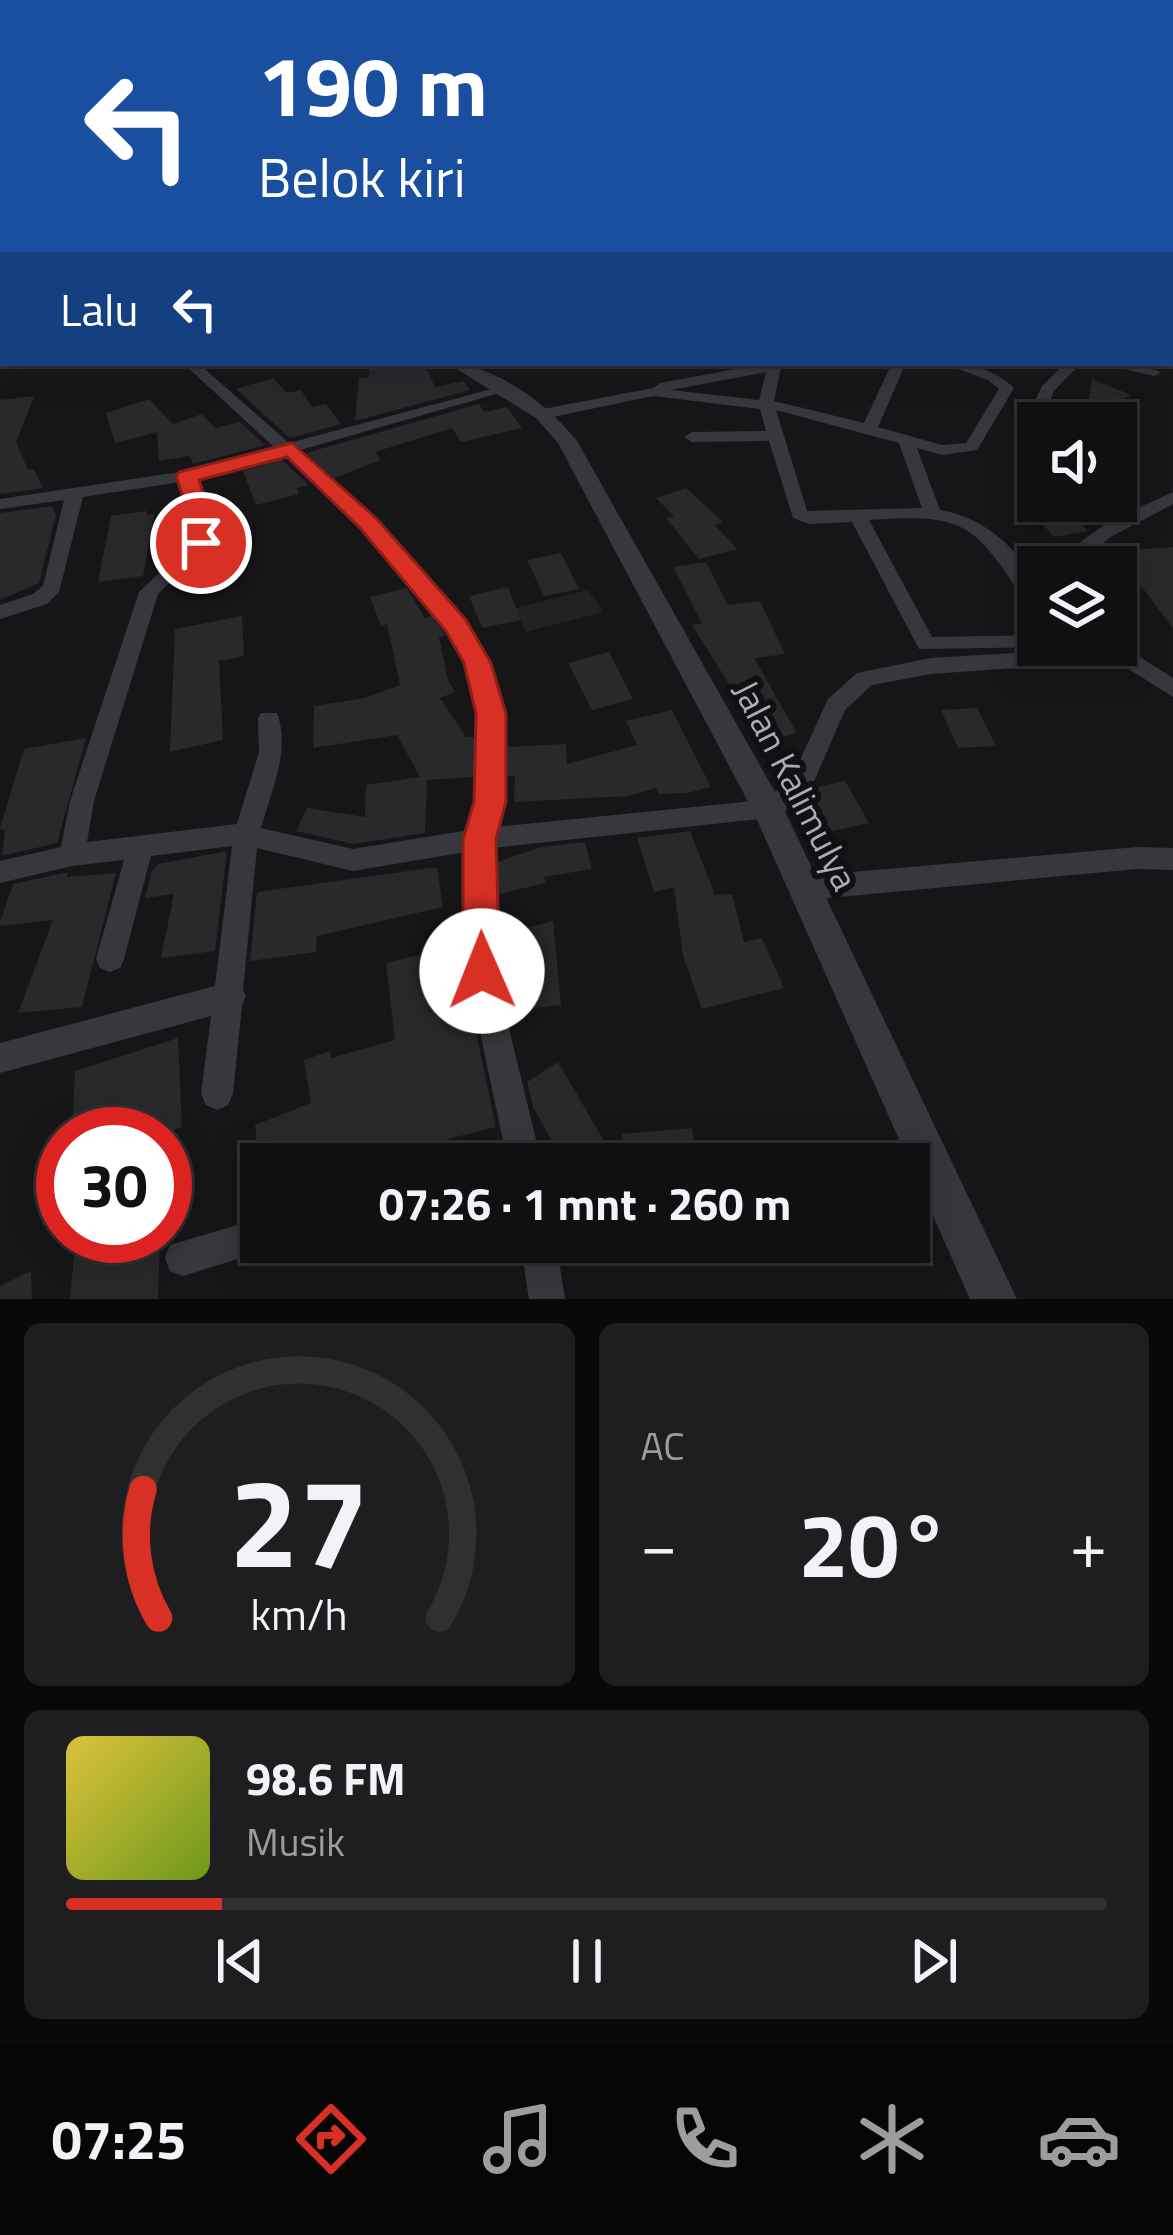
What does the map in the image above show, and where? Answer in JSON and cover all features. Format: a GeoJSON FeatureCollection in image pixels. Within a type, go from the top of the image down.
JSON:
{"type":"FeatureCollection","features":[{"type":"Feature","properties":{"kind":"street"},"geometry":{"type":"LineString","coordinates":[[194,366],[369,524],[457,626],[478,663],[491,714],[490,802],[479,839],[482,971],[514,1143]]}},
{"type":"Feature","properties":{"kind":"street","name":"Jalan Kalimulya"},"geometry":{"type":"LineString","coordinates":[[461,366],[544,413],[567,441],[769,810],[994,1299]]}},
{"type":"Feature","properties":{"kind":"street"},"geometry":{"type":"LineString","coordinates":[[544,413],[653,392],[673,382],[767,366]]}},
{"type":"Feature","properties":{"kind":"street"},"geometry":{"type":"LineString","coordinates":[[773,366],[766,404],[799,514],[809,519],[859,520],[932,513],[963,517],[988,534],[1017,575]]}},
{"type":"Feature","properties":{"kind":"street"},"geometry":{"type":"LineString","coordinates":[[868,429],[898,366]]}},
{"type":"Feature","properties":{"kind":"street"},"geometry":{"type":"LineString","coordinates":[[653,392],[766,404],[942,450],[970,447],[1007,388],[993,377],[958,366]]}},
{"type":"Feature","properties":{"kind":"street"},"geometry":{"type":"LineString","coordinates":[[1042,402],[1047,389],[1071,366]]}},
{"type":"Feature","properties":{"kind":"street"},"geometry":{"type":"LineString","coordinates":[[1122,366],[1154,372]]}},
{"type":"Feature","properties":{"kind":"street"},"geometry":{"type":"LineString","coordinates":[[0,504],[187,476],[503,390]]}},
{"type":"Feature","properties":{"kind":"street"},"geometry":{"type":"LineString","coordinates":[[692,437],[773,436]]}},
{"type":"Feature","properties":{"kind":"street"},"geometry":{"type":"LineString","coordinates":[[906,441],[932,513]]}},
{"type":"Feature","properties":{"kind":"street"},"geometry":{"type":"LineString","coordinates":[[72,855],[82,801],[149,592],[201,543],[206,531],[187,476]]}},
{"type":"Feature","properties":{"kind":"street"},"geometry":{"type":"LineString","coordinates":[[0,612],[40,599],[52,588],[74,492]]}},
{"type":"Feature","properties":{"kind":"street"},"geometry":{"type":"LineString","coordinates":[[1084,546],[1173,497]]}},
{"type":"Feature","properties":{"kind":"street"},"geometry":{"type":"LineString","coordinates":[[859,520],[926,644],[1017,642]]}},
{"type":"Feature","properties":{"kind":"street"},"geometry":{"type":"LineString","coordinates":[[1109,522],[1114,526]]}},
{"type":"Feature","properties":{"kind":"street"},"geometry":{"type":"LineString","coordinates":[[0,872],[72,855],[246,835],[353,860],[479,839],[769,810],[800,786],[836,705],[865,680],[931,666],[1017,660]]}},
{"type":"Feature","properties":{"kind":"street"},"geometry":{"type":"LineString","coordinates":[[1137,665],[1173,689]]}},
{"type":"Feature","properties":{"kind":"street"},"geometry":{"type":"LineString","coordinates":[[217,1094],[246,835],[271,752],[269,719]]}},
{"type":"Feature","properties":{"kind":"street"},"geometry":{"type":"LineString","coordinates":[[110,959],[140,847]]}},
{"type":"Feature","properties":{"kind":"street"},"geometry":{"type":"LineString","coordinates":[[807,888],[1137,858],[1173,859]]}},
{"type":"Feature","properties":{"kind":"street"},"geometry":{"type":"LineString","coordinates":[[0,1058],[231,996]]}},
{"type":"Feature","properties":{"kind":"street"},"geometry":{"type":"LineString","coordinates":[[192,1255],[240,1242]]}},
{"type":"Feature","properties":{"kind":"street"},"geometry":{"type":"LineString","coordinates":[[541,1263],[547,1299]]}},
{"type":"Feature","properties":{"kind":"shaded area"},"geometry":{"type":"Polygon","coordinates":[[[588,590],[603,612],[526,632],[516,608],[588,590]]]}},
{"type":"Feature","properties":{"kind":"building"},"geometry":{"type":"Polygon","coordinates":[[[369,366],[425,366],[435,387],[464,381],[470,390],[355,421],[359,378],[369,378],[369,366]]]}},
{"type":"Feature","properties":{"kind":"building"},"geometry":{"type":"Polygon","coordinates":[[[273,378],[287,393],[301,390],[312,407],[326,404],[341,424],[290,438],[236,389],[273,378]]]}},
{"type":"Feature","properties":{"kind":"building"},"geometry":{"type":"Polygon","coordinates":[[[1092,379],[1131,395],[1118,402],[1088,402],[1092,379]]]}},
{"type":"Feature","properties":{"kind":"building"},"geometry":{"type":"Polygon","coordinates":[[[34,396],[16,442],[28,470],[34,469],[43,488],[0,494],[0,400],[34,396]]]}},
{"type":"Feature","properties":{"kind":"building"},"geometry":{"type":"Polygon","coordinates":[[[149,399],[173,424],[202,414],[215,428],[240,422],[265,445],[193,464],[190,456],[159,461],[157,432],[115,443],[106,413],[149,399]]]}},
{"type":"Feature","properties":{"kind":"building"},"geometry":{"type":"Polygon","coordinates":[[[479,404],[484,412],[507,407],[522,428],[461,442],[452,428],[375,452],[381,460],[334,478],[306,453],[479,404]]]}},
{"type":"Feature","properties":{"kind":"building"},"geometry":{"type":"Polygon","coordinates":[[[282,460],[309,485],[297,488],[299,494],[256,505],[243,471],[282,460]]]}},
{"type":"Feature","properties":{"kind":"building"},"geometry":{"type":"Polygon","coordinates":[[[686,488],[723,522],[715,525],[737,549],[699,559],[666,518],[674,516],[656,498],[686,488]]]}},
{"type":"Feature","properties":{"kind":"building"},"geometry":{"type":"Polygon","coordinates":[[[52,506],[56,515],[39,583],[0,600],[0,513],[52,506]]]}},
{"type":"Feature","properties":{"kind":"building"},"geometry":{"type":"Polygon","coordinates":[[[147,511],[147,515],[154,514],[143,576],[98,582],[111,516],[147,511]]]}},
{"type":"Feature","properties":{"kind":"building"},"geometry":{"type":"Polygon","coordinates":[[[1040,522],[1079,522],[1088,531],[1054,537],[1040,522]]]}},
{"type":"Feature","properties":{"kind":"building"},"geometry":{"type":"Polygon","coordinates":[[[1173,547],[1173,628],[1142,587],[1137,587],[1137,550],[1173,547]]]}},
{"type":"Feature","properties":{"kind":"building"},"geometry":{"type":"Polygon","coordinates":[[[561,553],[579,589],[544,596],[527,560],[561,553]]]}},
{"type":"Feature","properties":{"kind":"building"},"geometry":{"type":"Polygon","coordinates":[[[706,562],[728,605],[760,601],[785,654],[754,658],[797,733],[758,744],[732,702],[739,700],[692,625],[702,623],[673,567],[706,562]]]}},
{"type":"Feature","properties":{"kind":"building"},"geometry":{"type":"Polygon","coordinates":[[[508,587],[521,620],[482,628],[469,596],[508,587]]]}},
{"type":"Feature","properties":{"kind":"building"},"geometry":{"type":"Polygon","coordinates":[[[407,588],[425,618],[431,616],[446,636],[439,637],[455,692],[440,698],[466,737],[475,737],[474,777],[427,780],[425,833],[353,844],[296,831],[307,808],[365,817],[366,785],[420,777],[397,735],[313,748],[314,706],[365,698],[400,685],[387,624],[381,626],[370,597],[407,588]]]}},
{"type":"Feature","properties":{"kind":"building"},"geometry":{"type":"Polygon","coordinates":[[[242,616],[244,656],[219,661],[223,740],[170,752],[175,629],[242,616]]]}},
{"type":"Feature","properties":{"kind":"building"},"geometry":{"type":"Polygon","coordinates":[[[609,652],[633,699],[592,710],[568,663],[609,652]]]}},
{"type":"Feature","properties":{"kind":"building"},"geometry":{"type":"Polygon","coordinates":[[[977,708],[996,746],[958,748],[941,710],[977,708]]]}},
{"type":"Feature","properties":{"kind":"building"},"geometry":{"type":"Polygon","coordinates":[[[672,710],[711,787],[687,793],[659,794],[656,788],[628,796],[514,802],[515,776],[506,776],[506,747],[566,744],[567,764],[637,745],[626,721],[672,710]]]}},
{"type":"Feature","properties":{"kind":"building"},"geometry":{"type":"Polygon","coordinates":[[[86,738],[57,843],[2,856],[5,831],[0,828],[24,749],[86,738]]]}},
{"type":"Feature","properties":{"kind":"building"},"geometry":{"type":"Polygon","coordinates":[[[845,781],[869,823],[828,832],[810,798],[817,787],[845,781]]]}},
{"type":"Feature","properties":{"kind":"building"},"geometry":{"type":"Polygon","coordinates":[[[690,831],[715,895],[732,894],[744,942],[762,938],[784,988],[702,1009],[683,956],[674,887],[654,892],[637,838],[690,831]]]}},
{"type":"Feature","properties":{"kind":"building"},"geometry":{"type":"Polygon","coordinates":[[[585,842],[592,869],[544,877],[546,883],[498,894],[497,862],[541,847],[585,842]]]}},
{"type":"Feature","properties":{"kind":"building"},"geometry":{"type":"Polygon","coordinates":[[[227,851],[215,951],[161,958],[174,894],[145,898],[152,871],[158,864],[227,851]]]}},
{"type":"Feature","properties":{"kind":"building"},"geometry":{"type":"Polygon","coordinates":[[[437,867],[443,907],[317,936],[316,952],[250,961],[257,892],[437,867]]]}},
{"type":"Feature","properties":{"kind":"building"},"geometry":{"type":"Polygon","coordinates":[[[68,872],[67,877],[116,873],[82,1007],[18,1013],[53,920],[0,926],[13,884],[68,872]]]}},
{"type":"Feature","properties":{"kind":"building"},"geometry":{"type":"Polygon","coordinates":[[[553,921],[561,1005],[509,1011],[499,940],[504,939],[503,934],[553,921]]]}},
{"type":"Feature","properties":{"kind":"building"},"geometry":{"type":"Polygon","coordinates":[[[462,946],[463,972],[496,1127],[448,1139],[448,1143],[257,1143],[255,1125],[311,1103],[304,1060],[330,1051],[331,1058],[395,1040],[386,963],[462,946]]]}},
{"type":"Feature","properties":{"kind":"building"},"geometry":{"type":"Polygon","coordinates":[[[178,1038],[181,1107],[73,1107],[75,1071],[178,1038]]]}},
{"type":"Feature","properties":{"kind":"building"},"geometry":{"type":"Polygon","coordinates":[[[558,1062],[604,1141],[553,1143],[533,1107],[527,1082],[558,1062]]]}},
{"type":"Feature","properties":{"kind":"building"},"geometry":{"type":"Polygon","coordinates":[[[692,1128],[694,1143],[623,1143],[622,1134],[692,1128]]]}},
{"type":"Feature","properties":{"kind":"building"},"geometry":{"type":"Polygon","coordinates":[[[73,1263],[159,1263],[158,1299],[70,1299],[73,1263]]]}},
{"type":"Feature","properties":{"kind":"building"},"geometry":{"type":"Polygon","coordinates":[[[31,1271],[32,1299],[0,1299],[0,1286],[31,1271]]]}},
{"type":"Feature","properties":{"kind":"route"},"geometry":{"type":"LineString","coordinates":[[201,543],[206,531],[187,476],[292,450],[369,524],[457,626],[478,663],[491,714],[490,802],[479,839],[482,971]]}}]}
